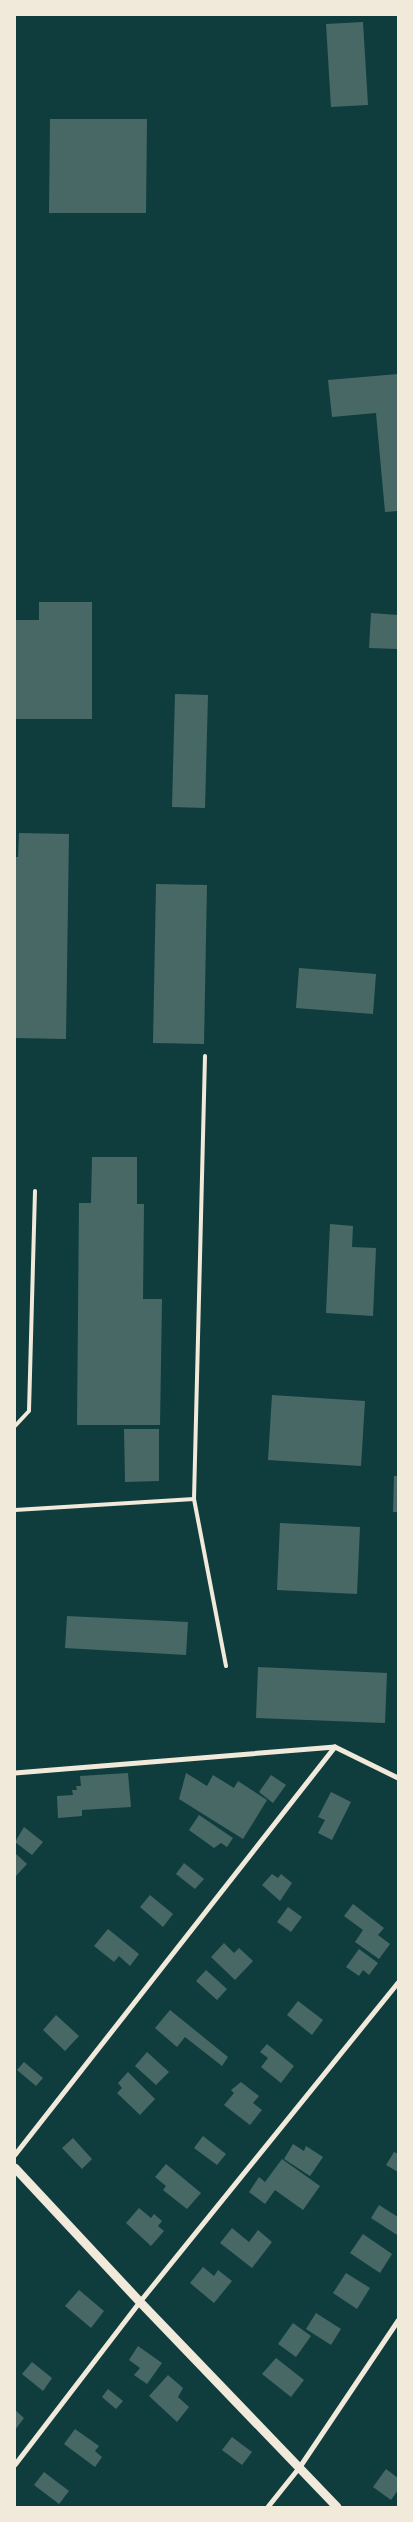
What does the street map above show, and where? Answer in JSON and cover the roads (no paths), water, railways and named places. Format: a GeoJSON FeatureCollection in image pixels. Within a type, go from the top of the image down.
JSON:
{"type":"FeatureCollection","features":[{"type":"Feature","properties":{"kind":"street"},"geometry":{"type":"LineString","coordinates":[[15,1773],[334,1747],[398,1778]]}},
{"type":"Feature","properties":{"kind":"street"},"geometry":{"type":"LineString","coordinates":[[15,2155],[334,1747]]}},
{"type":"Feature","properties":{"kind":"street"},"geometry":{"type":"LineString","coordinates":[[15,2465],[140,2302],[398,1983]]}},
{"type":"Feature","properties":{"kind":"street"},"geometry":{"type":"LineString","coordinates":[[15,2168],[140,2302],[337,2507]]}},
{"type":"Feature","properties":{"kind":"street"},"geometry":{"type":"LineString","coordinates":[[268,2507],[300,2467],[398,2321]]}},
{"type":"Feature","properties":{"kind":"lane"},"geometry":{"type":"LineString","coordinates":[[205,1056],[194,1500],[226,1666]]}},
{"type":"Feature","properties":{"kind":"lane"},"geometry":{"type":"LineString","coordinates":[[15,1426],[29,1411],[34,1191]]}},
{"type":"Feature","properties":{"kind":"lane"},"geometry":{"type":"LineString","coordinates":[[15,1510],[194,1500]]}}]}
